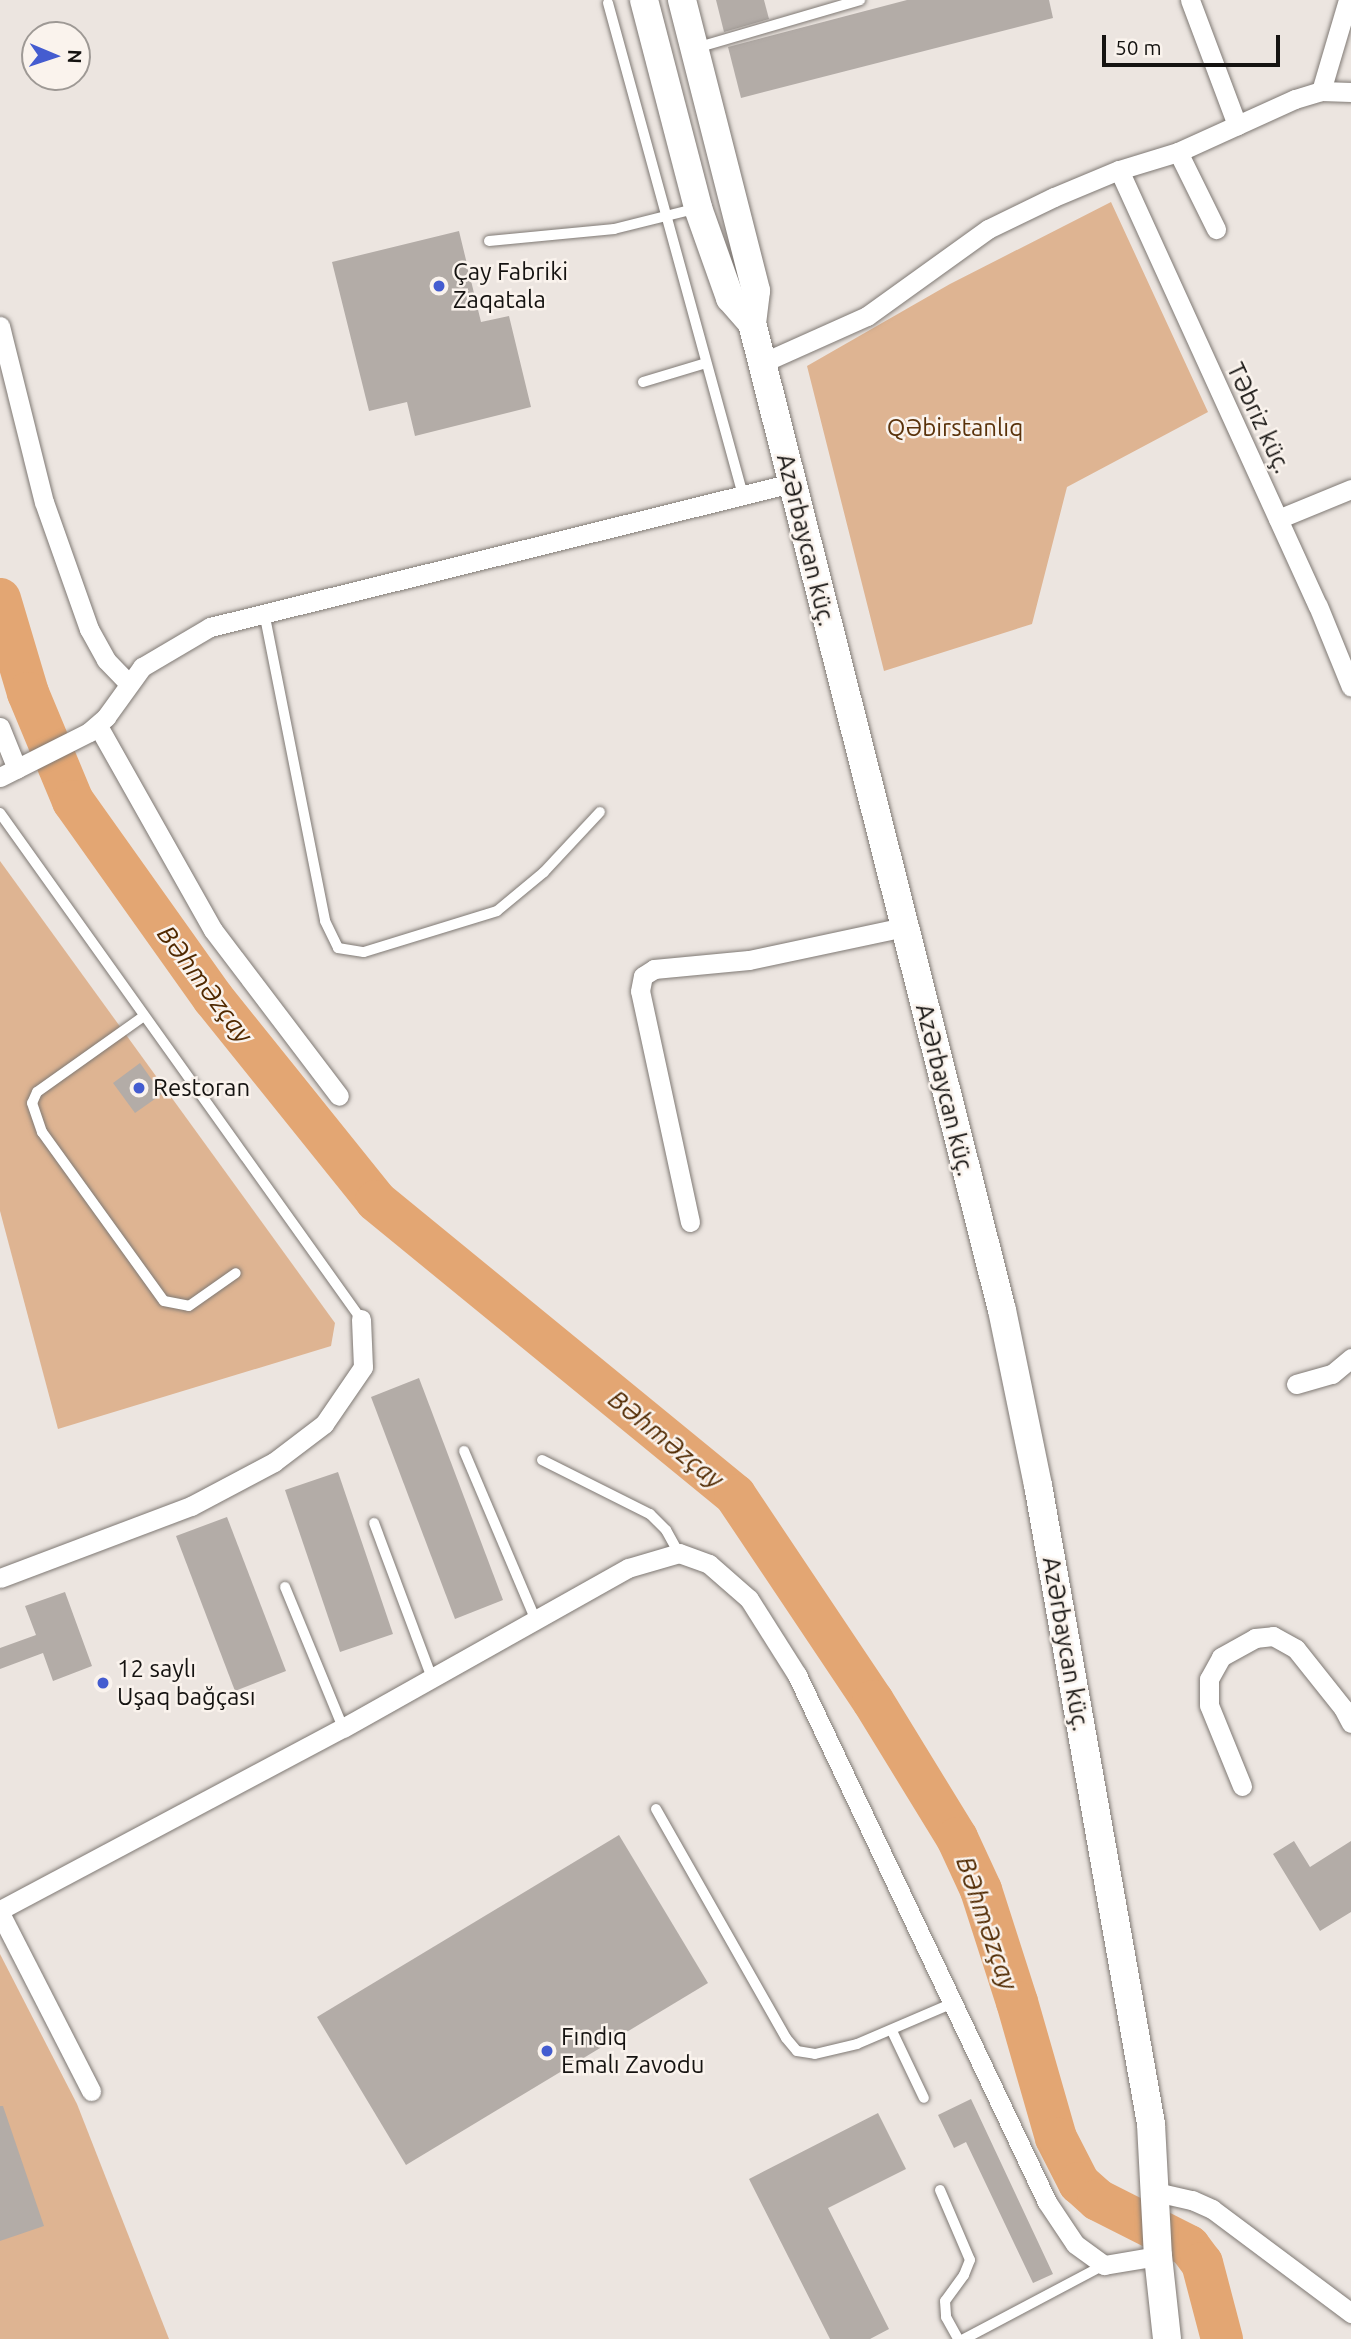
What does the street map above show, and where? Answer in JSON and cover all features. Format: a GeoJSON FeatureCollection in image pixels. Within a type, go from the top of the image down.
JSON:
{"type":"FeatureCollection","features":[{"type":"Feature","properties":{"kind":"main road"},"geometry":{"type":"LineString","coordinates":[[644,0],[698,208],[730,298],[752,323]]}},
{"type":"Feature","properties":{"kind":"main road","name":"Azərbaycan küç."},"geometry":{"type":"LineString","coordinates":[[682,0],[756,291],[752,323],[1002,1310],[1038,1485],[1151,2124],[1158,2256]]}},
{"type":"Feature","properties":{"kind":"main road"},"geometry":{"type":"LineString","coordinates":[[659,58],[695,48]]}},
{"type":"Feature","properties":{"kind":"main road"},"geometry":{"type":"LineString","coordinates":[[1158,2256],[1167,2339]]}},
{"type":"Feature","properties":{"kind":"street"},"geometry":{"type":"LineString","coordinates":[[1190,0],[1237,125]]}},
{"type":"Feature","properties":{"kind":"street"},"geometry":{"type":"LineString","coordinates":[[1321,91],[1348,0]]}},
{"type":"Feature","properties":{"kind":"street"},"geometry":{"type":"LineString","coordinates":[[762,363],[867,316],[988,229],[1119,170],[1178,152],[1321,91],[1351,92]]}},
{"type":"Feature","properties":{"kind":"street"},"geometry":{"type":"LineString","coordinates":[[1178,152],[1216,229]]}},
{"type":"Feature","properties":{"kind":"street","name":"Təbriz küç."},"geometry":{"type":"LineString","coordinates":[[1119,170],[1278,519],[1351,687]]}},
{"type":"Feature","properties":{"kind":"street"},"geometry":{"type":"LineString","coordinates":[[0,326],[48,515],[89,629],[106,660],[128,683]]}},
{"type":"Feature","properties":{"kind":"street"},"geometry":{"type":"LineString","coordinates":[[0,727],[15,770],[94,729],[142,667],[163,652],[210,627],[264,611],[792,483]]}},
{"type":"Feature","properties":{"kind":"street"},"geometry":{"type":"LineString","coordinates":[[1278,519],[1351,489]]}},
{"type":"Feature","properties":{"kind":"street"},"geometry":{"type":"LineString","coordinates":[[94,729],[213,930],[340,1096]]}},
{"type":"Feature","properties":{"kind":"street"},"geometry":{"type":"LineString","coordinates":[[690,1222],[640,991],[643,976],[654,969],[750,960],[904,928]]}},
{"type":"Feature","properties":{"kind":"street"},"geometry":{"type":"LineString","coordinates":[[0,1578],[191,1506],[274,1462],[324,1424],[363,1367],[361,1319]]}},
{"type":"Feature","properties":{"kind":"street"},"geometry":{"type":"LineString","coordinates":[[1296,1384],[1332,1374],[1351,1358]]}},
{"type":"Feature","properties":{"kind":"street"},"geometry":{"type":"LineString","coordinates":[[91,2091],[0,1911],[343,1728],[628,1568],[679,1553],[709,1564],[749,1599],[797,1675],[1048,2202],[1075,2244],[1104,2265],[1158,2256]]}},
{"type":"Feature","properties":{"kind":"street"},"geometry":{"type":"LineString","coordinates":[[1242,1786],[1209,1705],[1209,1679],[1221,1657],[1255,1638],[1273,1636],[1296,1649],[1343,1708],[1351,1723]]}},
{"type":"Feature","properties":{"kind":"street"},"geometry":{"type":"LineString","coordinates":[[1156,2192],[1192,2200],[1212,2209],[1351,2313]]}},
{"type":"Feature","properties":{"kind":"lane"},"geometry":{"type":"LineString","coordinates":[[695,48],[860,0]]}},
{"type":"Feature","properties":{"kind":"lane"},"geometry":{"type":"LineString","coordinates":[[608,3],[743,495]]}},
{"type":"Feature","properties":{"kind":"lane"},"geometry":{"type":"LineString","coordinates":[[489,241],[614,229],[698,208]]}},
{"type":"Feature","properties":{"kind":"lane"},"geometry":{"type":"LineString","coordinates":[[643,382],[706,363]]}},
{"type":"Feature","properties":{"kind":"lane"},"geometry":{"type":"LineString","coordinates":[[264,611],[325,920],[338,948],[364,952],[497,911],[544,872],[600,812]]}},
{"type":"Feature","properties":{"kind":"lane"},"geometry":{"type":"LineString","coordinates":[[0,813],[361,1319]]}},
{"type":"Feature","properties":{"kind":"lane"},"geometry":{"type":"LineString","coordinates":[[144,1016],[37,1092],[32,1103],[42,1132],[164,1300],[189,1306],[236,1273]]}},
{"type":"Feature","properties":{"kind":"lane"},"geometry":{"type":"LineString","coordinates":[[464,1451],[535,1618]]}},
{"type":"Feature","properties":{"kind":"lane"},"geometry":{"type":"LineString","coordinates":[[542,1460],[650,1514],[666,1530],[679,1553]]}},
{"type":"Feature","properties":{"kind":"lane"},"geometry":{"type":"LineString","coordinates":[[374,1523],[432,1678]]}},
{"type":"Feature","properties":{"kind":"lane"},"geometry":{"type":"LineString","coordinates":[[285,1587],[343,1728]]}},
{"type":"Feature","properties":{"kind":"lane"},"geometry":{"type":"LineString","coordinates":[[656,1809],[786,2038],[797,2051],[815,2054],[857,2044],[953,2003]]}},
{"type":"Feature","properties":{"kind":"lane"},"geometry":{"type":"LineString","coordinates":[[892,2031],[924,2098]]}},
{"type":"Feature","properties":{"kind":"lane"},"geometry":{"type":"LineString","coordinates":[[940,2190],[970,2260],[964,2275],[945,2301],[946,2317],[958,2339]]}},
{"type":"Feature","properties":{"kind":"lane"},"geometry":{"type":"LineString","coordinates":[[964,2339],[983,2335],[1104,2265]]}},
{"type":"Feature","properties":{"kind":"green space","name":"Qəbirstanlıq"},"geometry":{"type":"Polygon","coordinates":[[[1111,202],[1208,412],[1067,487],[1032,624],[884,671],[807,366],[950,284],[1111,202]]]}},
{"type":"Feature","properties":{"kind":"green space"},"geometry":{"type":"Polygon","coordinates":[[[0,861],[335,1323],[331,1346],[58,1429],[0,1211],[0,861]]]}},
{"type":"Feature","properties":{"kind":"green space"},"geometry":{"type":"Polygon","coordinates":[[[0,1954],[77,2104],[169,2339],[0,2339],[0,1954]]]}},
{"type":"Feature","properties":{"kind":"building"},"geometry":{"type":"Polygon","coordinates":[[[716,0],[764,0],[769,19],[724,32],[716,0]]]}},
{"type":"Feature","properties":{"kind":"building"},"geometry":{"type":"Polygon","coordinates":[[[907,0],[1049,0],[1053,18],[741,98],[728,47],[907,0]]]}},
{"type":"Feature","properties":{"kind":"building"},"geometry":{"type":"Polygon","coordinates":[[[459,231],[481,322],[509,316],[531,407],[415,436],[407,402],[369,411],[332,262],[459,231]]]}},
{"type":"Feature","properties":{"kind":"building"},"geometry":{"type":"Polygon","coordinates":[[[140,1063],[162,1094],[135,1113],[113,1083],[140,1063]]]}},
{"type":"Feature","properties":{"kind":"building"},"geometry":{"type":"Polygon","coordinates":[[[419,1378],[503,1600],[455,1619],[371,1397],[419,1378]]]}},
{"type":"Feature","properties":{"kind":"building"},"geometry":{"type":"Polygon","coordinates":[[[338,1472],[393,1634],[340,1652],[285,1490],[338,1472]]]}},
{"type":"Feature","properties":{"kind":"building"},"geometry":{"type":"Polygon","coordinates":[[[227,1517],[286,1671],[235,1691],[176,1536],[227,1517]]]}},
{"type":"Feature","properties":{"kind":"building"},"geometry":{"type":"Polygon","coordinates":[[[65,1592],[92,1666],[53,1681],[43,1653],[0,1669],[0,1648],[36,1635],[25,1606],[65,1592]]]}},
{"type":"Feature","properties":{"kind":"building"},"geometry":{"type":"Polygon","coordinates":[[[619,1835],[708,1983],[406,2165],[317,2017],[619,1835]]]}},
{"type":"Feature","properties":{"kind":"building"},"geometry":{"type":"Polygon","coordinates":[[[1294,1841],[1310,1867],[1351,1841],[1351,1912],[1320,1931],[1273,1854],[1294,1841]]]}},
{"type":"Feature","properties":{"kind":"building"},"geometry":{"type":"Polygon","coordinates":[[[971,2099],[1053,2274],[1033,2283],[966,2142],[954,2148],[938,2115],[971,2099]]]}},
{"type":"Feature","properties":{"kind":"building"},"geometry":{"type":"Polygon","coordinates":[[[0,2106],[3,2106],[44,2226],[0,2241],[0,2106]]]}},
{"type":"Feature","properties":{"kind":"building"},"geometry":{"type":"Polygon","coordinates":[[[878,2113],[906,2169],[828,2208],[889,2329],[870,2339],[830,2339],[749,2179],[878,2113]]]}},
{"type":"Feature","properties":{"kind":"waterway","name":"Bəhməzçay"},"geometry":{"type":"LineString","coordinates":[[0,599],[28,693],[73,801],[213,998],[376,1201],[735,1495],[873,1701],[957,1838],[981,1890],[1056,2138],[1079,2183],[1098,2200],[1189,2246],[1202,2263],[1222,2339]]}},
{"type":"Feature","properties":{"kind":"place","name":"Çay Fabriki Zaqatala"},"geometry":{"type":"Point","coordinates":[439,286]}},
{"type":"Feature","properties":{"kind":"place","name":"Restoran"},"geometry":{"type":"Point","coordinates":[139,1088]}},
{"type":"Feature","properties":{"kind":"place","name":"12 saylı Uşaq bağçası"},"geometry":{"type":"Point","coordinates":[103,1683]}},
{"type":"Feature","properties":{"kind":"place","name":"Fındıq Emalı Zavodu"},"geometry":{"type":"Point","coordinates":[547,2051]}}]}
